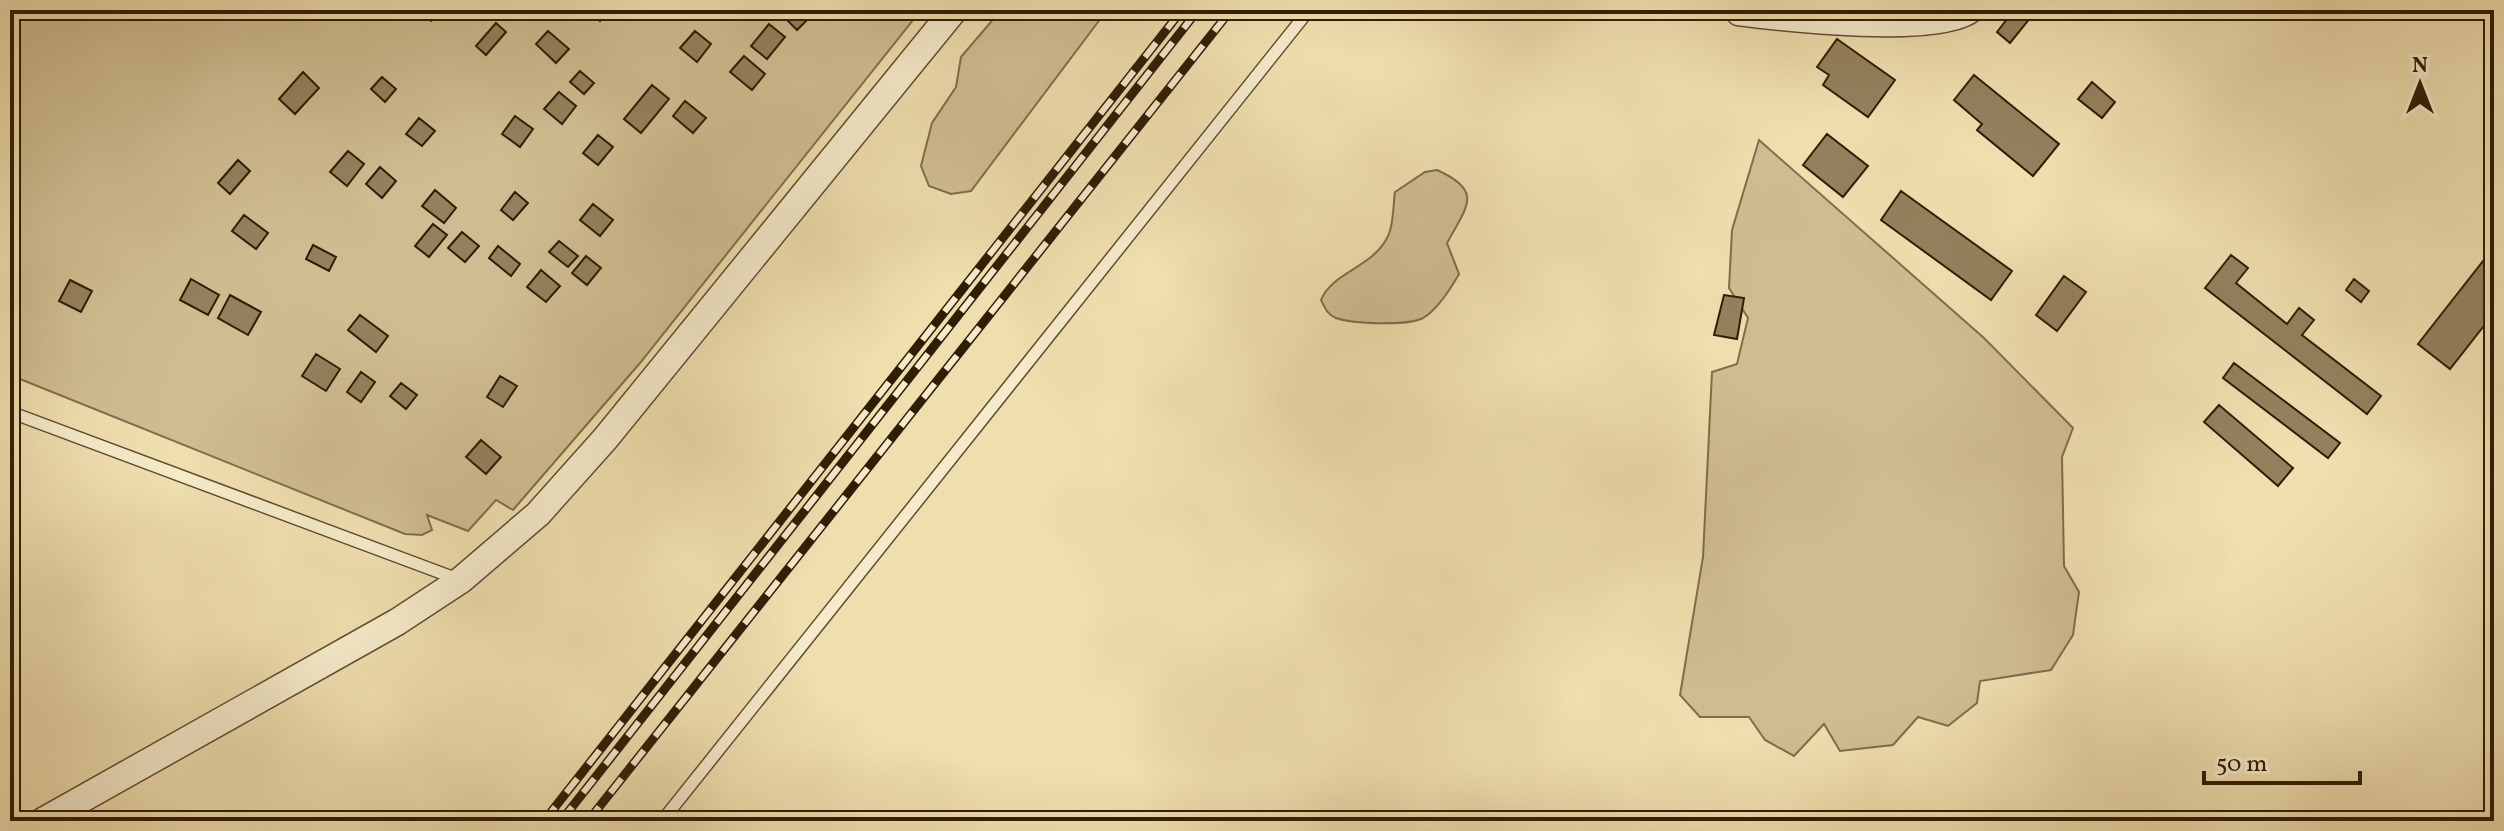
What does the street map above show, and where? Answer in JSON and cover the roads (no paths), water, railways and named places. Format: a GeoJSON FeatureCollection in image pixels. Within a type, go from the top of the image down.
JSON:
{"type":"FeatureCollection","features":[{"type":"Feature","properties":{"kind":"street"},"geometry":{"type":"LineString","coordinates":[[43,821],[397,622],[461,580],[538,514],[605,439],[954,10]]}},
{"type":"Feature","properties":{"kind":"street"},"geometry":{"type":"LineString","coordinates":[[1738,14],[1796,22],[1914,25],[1963,20],[1973,10]]}},
{"type":"Feature","properties":{"kind":"lane"},"geometry":{"type":"LineString","coordinates":[[662,821],[1309,10]]}},
{"type":"Feature","properties":{"kind":"lane"},"geometry":{"type":"LineString","coordinates":[[10,412],[461,580]]}},
{"type":"Feature","properties":{"kind":"railway"},"geometry":{"type":"LineString","coordinates":[[544,821],[1182,10]]}},
{"type":"Feature","properties":{"kind":"railway"},"geometry":{"type":"LineString","coordinates":[[561,821],[1198,10]]}},
{"type":"Feature","properties":{"kind":"railway"},"geometry":{"type":"LineString","coordinates":[[588,821],[1231,10]]}}]}
